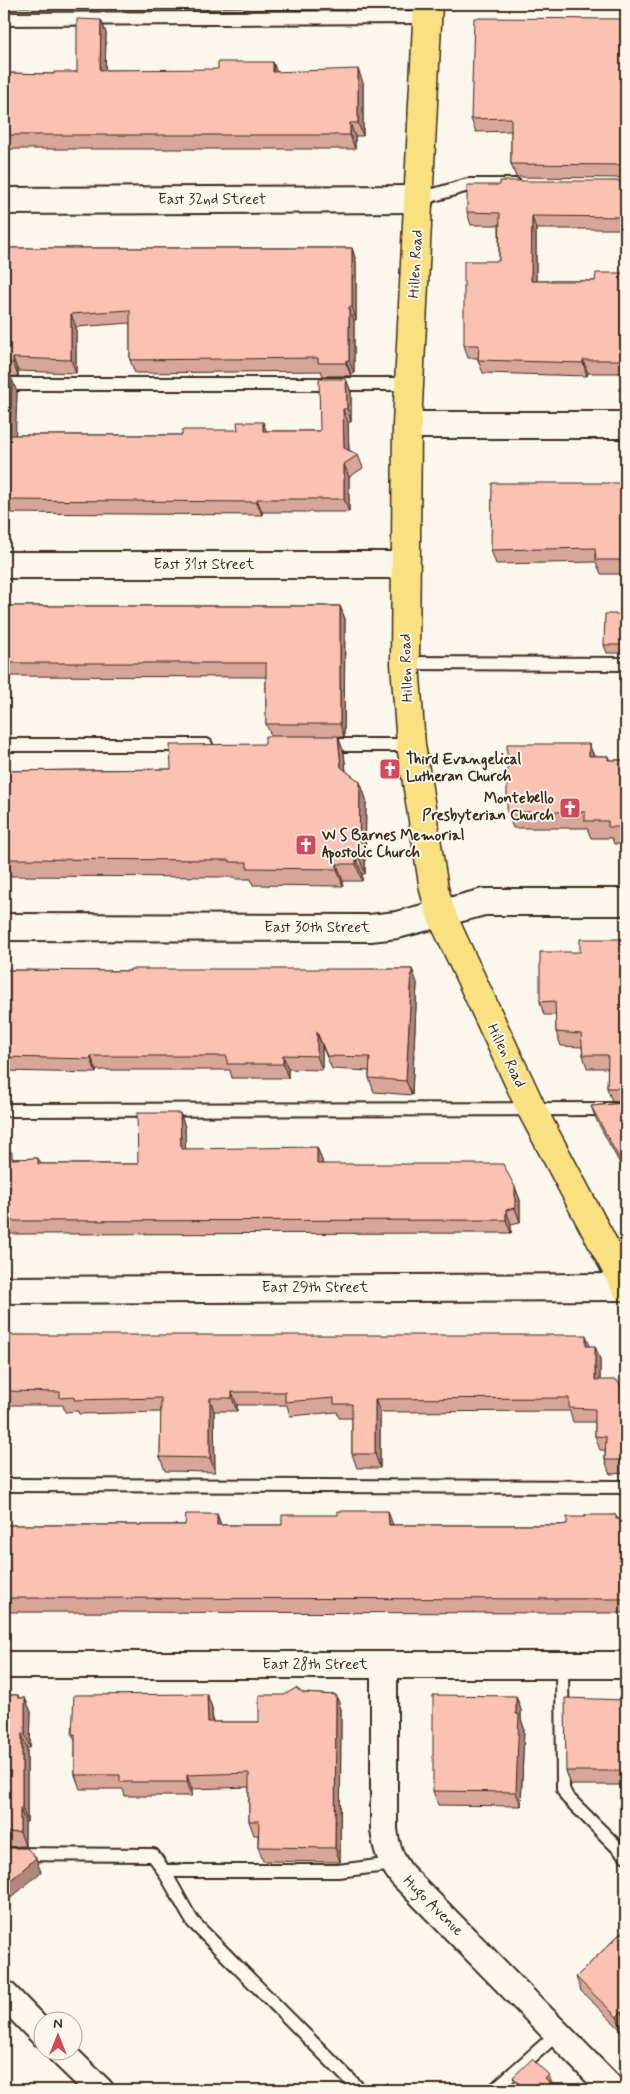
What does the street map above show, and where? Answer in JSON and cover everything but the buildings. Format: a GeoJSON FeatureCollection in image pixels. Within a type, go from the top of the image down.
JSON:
{"type":"FeatureCollection","features":[{"type":"Feature","properties":{"kind":"main road","name":"Hillen Road"},"geometry":{"type":"LineString","coordinates":[[428,10],[420,198],[407,425],[404,565],[405,663],[411,745],[434,889],[441,914],[532,1110],[626,1287]]}},
{"type":"Feature","properties":{"kind":"street","name":"East 32nd Street"},"geometry":{"type":"LineString","coordinates":[[4,200],[420,198]]}},
{"type":"Feature","properties":{"kind":"street"},"geometry":{"type":"LineString","coordinates":[[407,425],[626,425]]}},
{"type":"Feature","properties":{"kind":"street","name":"East 31st Street"},"geometry":{"type":"LineString","coordinates":[[4,565],[404,565]]}},
{"type":"Feature","properties":{"kind":"street","name":"East 30th Street"},"geometry":{"type":"LineString","coordinates":[[4,927],[370,928],[397,925],[484,902],[626,902]]}},
{"type":"Feature","properties":{"kind":"street","name":"East 29th Street"},"geometry":{"type":"LineString","coordinates":[[4,1290],[626,1287]]}},
{"type":"Feature","properties":{"kind":"street","name":"East 28th Street"},"geometry":{"type":"LineString","coordinates":[[4,1666],[626,1664]]}},
{"type":"Feature","properties":{"kind":"street","name":"Hugo Avenue"},"geometry":{"type":"LineString","coordinates":[[384,1665],[384,1829],[386,1848],[394,1864],[401,1874],[613,2090]]}},
{"type":"Feature","properties":{"kind":"street"},"geometry":{"type":"LineString","coordinates":[[4,1994],[32,2023]]}},
{"type":"Feature","properties":{"kind":"street"},"geometry":{"type":"LineString","coordinates":[[71,2062],[100,2090]]}},
{"type":"Feature","properties":{"kind":"lane"},"geometry":{"type":"LineString","coordinates":[[4,20],[428,10]]}},
{"type":"Feature","properties":{"kind":"lane"},"geometry":{"type":"LineString","coordinates":[[420,198],[468,185],[528,185]]}},
{"type":"Feature","properties":{"kind":"lane"},"geometry":{"type":"LineString","coordinates":[[4,384],[410,384]]}},
{"type":"Feature","properties":{"kind":"lane"},"geometry":{"type":"LineString","coordinates":[[405,663],[626,664]]}},
{"type":"Feature","properties":{"kind":"lane"},"geometry":{"type":"LineString","coordinates":[[4,745],[222,745]]}},
{"type":"Feature","properties":{"kind":"lane"},"geometry":{"type":"LineString","coordinates":[[312,745],[411,745]]}},
{"type":"Feature","properties":{"kind":"lane"},"geometry":{"type":"LineString","coordinates":[[4,1110],[626,1109]]}},
{"type":"Feature","properties":{"kind":"lane"},"geometry":{"type":"LineString","coordinates":[[4,1485],[626,1487]]}},
{"type":"Feature","properties":{"kind":"lane"},"geometry":{"type":"LineString","coordinates":[[562,1665],[563,1789],[567,1797],[626,1856]]}},
{"type":"Feature","properties":{"kind":"lane"},"geometry":{"type":"LineString","coordinates":[[4,1854],[153,1855],[165,1871],[176,1896],[193,1922],[360,2090]]}},
{"type":"Feature","properties":{"kind":"lane"},"geometry":{"type":"LineString","coordinates":[[165,1871],[338,1871],[394,1864]]}},
{"type":"Feature","properties":{"kind":"lane"},"geometry":{"type":"LineString","coordinates":[[494,2090],[557,2034]]}},
{"type":"Feature","properties":{"kind":"place","name":"Third Evangelical Lutheran Church"},"geometry":{"type":"Point","coordinates":[390,769]}},
{"type":"Feature","properties":{"kind":"place","name":"Montebello Presbyterian Church"},"geometry":{"type":"Point","coordinates":[570,808]}},
{"type":"Feature","properties":{"kind":"place","name":"W S Barnes Memorial Apostolic Church"},"geometry":{"type":"Point","coordinates":[306,845]}}]}
